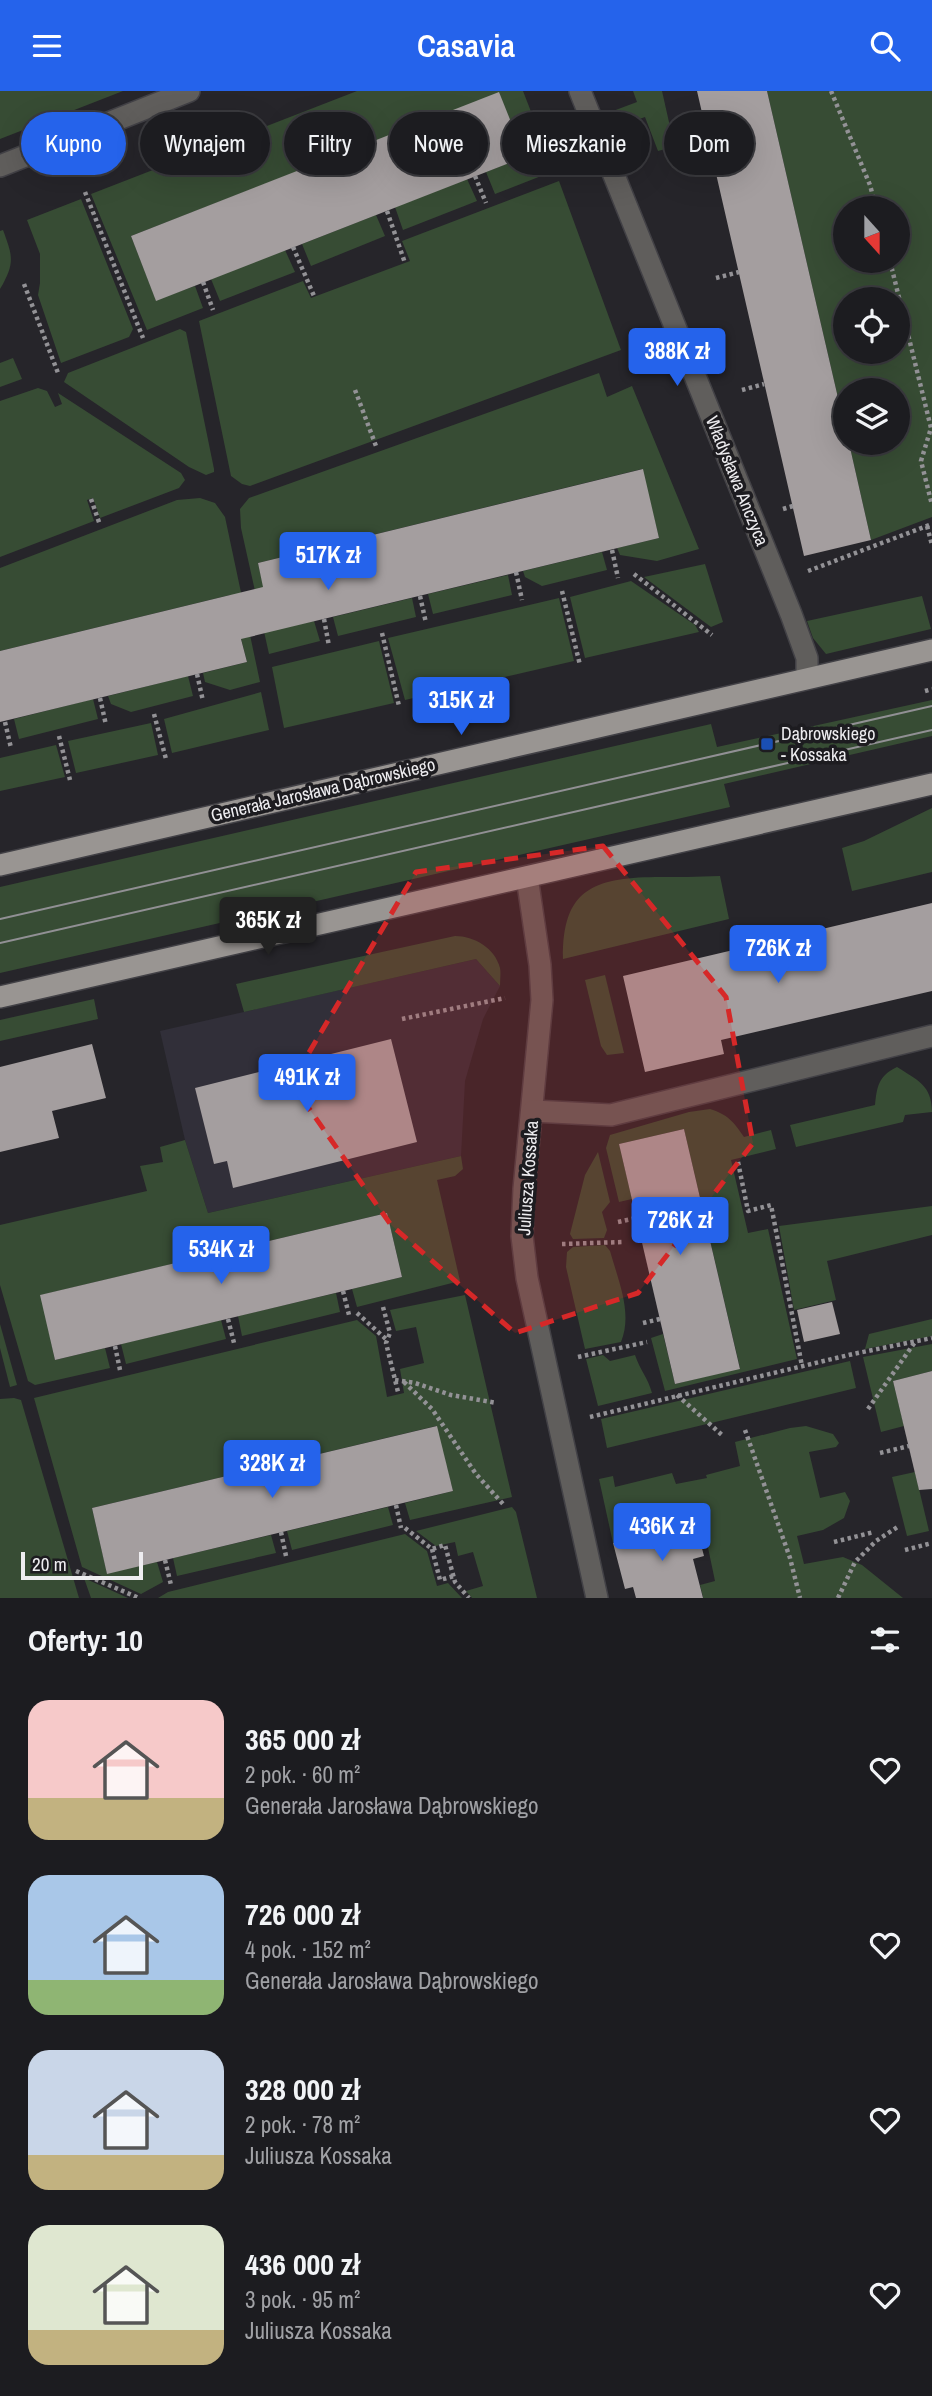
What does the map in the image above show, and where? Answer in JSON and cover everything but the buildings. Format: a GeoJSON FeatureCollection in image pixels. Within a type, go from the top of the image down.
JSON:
{"type":"FeatureCollection","features":[{"type":"Feature","properties":{"kind":"main road","name":"Generała Jarosława Dąbrowskiego"},"geometry":{"type":"LineString","coordinates":[[0,865],[932,650]]}},
{"type":"Feature","properties":{"kind":"main road"},"geometry":{"type":"LineString","coordinates":[[0,997],[932,785]]}},
{"type":"Feature","properties":{"kind":"street"},"geometry":{"type":"LineString","coordinates":[[0,166],[188,91]]}},
{"type":"Feature","properties":{"kind":"street","name":"Władysława Anczyca"},"geometry":{"type":"LineString","coordinates":[[580,91],[791,614],[807,659],[807,678]]}},
{"type":"Feature","properties":{"kind":"street","name":"Juliusza Kossaka"},"geometry":{"type":"LineString","coordinates":[[527,877],[541,990],[522,1236],[527,1278],[597,1598]]}},
{"type":"Feature","properties":{"kind":"street"},"geometry":{"type":"LineString","coordinates":[[533,1111],[611,1115],[932,1036]]}},
{"type":"Feature","properties":{"kind":"path"},"geometry":{"type":"LineString","coordinates":[[831,91],[873,196]]}},
{"type":"Feature","properties":{"kind":"path"},"geometry":{"type":"LineString","coordinates":[[475,176],[486,203]]}},
{"type":"Feature","properties":{"kind":"path"},"geometry":{"type":"LineString","coordinates":[[85,192],[143,338]]}},
{"type":"Feature","properties":{"kind":"path"},"geometry":{"type":"LineString","coordinates":[[387,211],[405,263]]}},
{"type":"Feature","properties":{"kind":"path"},"geometry":{"type":"LineString","coordinates":[[293,247],[314,296]]}},
{"type":"Feature","properties":{"kind":"path"},"geometry":{"type":"LineString","coordinates":[[716,278],[739,272]]}},
{"type":"Feature","properties":{"kind":"path"},"geometry":{"type":"LineString","coordinates":[[893,273],[931,428],[921,461],[932,505]]}},
{"type":"Feature","properties":{"kind":"path"},"geometry":{"type":"LineString","coordinates":[[203,282],[213,310]]}},
{"type":"Feature","properties":{"kind":"path"},"geometry":{"type":"LineString","coordinates":[[24,284],[58,373]]}},
{"type":"Feature","properties":{"kind":"path"},"geometry":{"type":"LineString","coordinates":[[742,390],[764,384]]}},
{"type":"Feature","properties":{"kind":"path"},"geometry":{"type":"LineString","coordinates":[[355,390],[376,446]]}},
{"type":"Feature","properties":{"kind":"path"},"geometry":{"type":"LineString","coordinates":[[91,499],[100,525]]}},
{"type":"Feature","properties":{"kind":"path"},"geometry":{"type":"LineString","coordinates":[[796,575],[930,525],[932,545]]}},
{"type":"Feature","properties":{"kind":"path"},"geometry":{"type":"LineString","coordinates":[[612,550],[618,578]]}},
{"type":"Feature","properties":{"kind":"path"},"geometry":{"type":"LineString","coordinates":[[516,572],[522,600]]}},
{"type":"Feature","properties":{"kind":"path"},"geometry":{"type":"LineString","coordinates":[[634,574],[712,635]]}},
{"type":"Feature","properties":{"kind":"path"},"geometry":{"type":"LineString","coordinates":[[562,591],[580,665]]}},
{"type":"Feature","properties":{"kind":"path"},"geometry":{"type":"LineString","coordinates":[[420,596],[426,623]]}},
{"type":"Feature","properties":{"kind":"path"},"geometry":{"type":"LineString","coordinates":[[324,619],[329,646]]}},
{"type":"Feature","properties":{"kind":"path"},"geometry":{"type":"LineString","coordinates":[[382,633],[399,706]]}},
{"type":"Feature","properties":{"kind":"path"},"geometry":{"type":"LineString","coordinates":[[197,674],[203,702]]}},
{"type":"Feature","properties":{"kind":"path"},"geometry":{"type":"LineString","coordinates":[[925,691],[932,689]]}},
{"type":"Feature","properties":{"kind":"path"},"geometry":{"type":"LineString","coordinates":[[100,698],[106,725]]}},
{"type":"Feature","properties":{"kind":"path"},"geometry":{"type":"LineString","coordinates":[[153,714],[166,759]]}},
{"type":"Feature","properties":{"kind":"path"},"geometry":{"type":"LineString","coordinates":[[5,722],[11,748]]}},
{"type":"Feature","properties":{"kind":"path"},"geometry":{"type":"LineString","coordinates":[[59,736],[70,781]]}},
{"type":"Feature","properties":{"kind":"path"},"geometry":{"type":"LineString","coordinates":[[402,1019],[505,998]]}},
{"type":"Feature","properties":{"kind":"path"},"geometry":{"type":"LineString","coordinates":[[738,1162],[748,1211],[771,1205],[802,1366]]}},
{"type":"Feature","properties":{"kind":"path"},"geometry":{"type":"LineString","coordinates":[[618,1222],[636,1218]]}},
{"type":"Feature","properties":{"kind":"path"},"geometry":{"type":"LineString","coordinates":[[562,1244],[623,1242]]}},
{"type":"Feature","properties":{"kind":"path"},"geometry":{"type":"LineString","coordinates":[[343,1291],[349,1315]]}},
{"type":"Feature","properties":{"kind":"path"},"geometry":{"type":"LineString","coordinates":[[383,1307],[390,1333],[386,1343],[398,1391]]}},
{"type":"Feature","properties":{"kind":"path"},"geometry":{"type":"LineString","coordinates":[[357,1313],[387,1340]]}},
{"type":"Feature","properties":{"kind":"path"},"geometry":{"type":"LineString","coordinates":[[228,1319],[234,1343]]}},
{"type":"Feature","properties":{"kind":"path"},"geometry":{"type":"LineString","coordinates":[[643,1323],[660,1319]]}},
{"type":"Feature","properties":{"kind":"path"},"geometry":{"type":"LineString","coordinates":[[559,1425],[677,1395],[932,1338]]}},
{"type":"Feature","properties":{"kind":"path"},"geometry":{"type":"LineString","coordinates":[[868,1409],[915,1341]]}},
{"type":"Feature","properties":{"kind":"path"},"geometry":{"type":"LineString","coordinates":[[578,1357],[648,1342]]}},
{"type":"Feature","properties":{"kind":"path"},"geometry":{"type":"LineString","coordinates":[[115,1346],[120,1370]]}},
{"type":"Feature","properties":{"kind":"path"},"geometry":{"type":"LineString","coordinates":[[395,1380],[415,1383],[451,1395],[496,1403]]}},
{"type":"Feature","properties":{"kind":"path"},"geometry":{"type":"LineString","coordinates":[[404,1382],[432,1409],[476,1474],[503,1504]]}},
{"type":"Feature","properties":{"kind":"path"},"geometry":{"type":"LineString","coordinates":[[677,1395],[722,1435]]}},
{"type":"Feature","properties":{"kind":"path"},"geometry":{"type":"LineString","coordinates":[[745,1430],[790,1558],[800,1598]]}},
{"type":"Feature","properties":{"kind":"path"},"geometry":{"type":"LineString","coordinates":[[880,1453],[909,1446]]}},
{"type":"Feature","properties":{"kind":"path"},"geometry":{"type":"LineString","coordinates":[[396,1505],[403,1528],[432,1549],[440,1580],[454,1577]]}},
{"type":"Feature","properties":{"kind":"path"},"geometry":{"type":"LineString","coordinates":[[838,1598],[855,1562],[876,1541],[899,1526]]}},
{"type":"Feature","properties":{"kind":"path"},"geometry":{"type":"LineString","coordinates":[[281,1532],[286,1556]]}},
{"type":"Feature","properties":{"kind":"path"},"geometry":{"type":"LineString","coordinates":[[834,1542],[874,1532]]}},
{"type":"Feature","properties":{"kind":"path"},"geometry":{"type":"LineString","coordinates":[[905,1550],[932,1543]]}},
{"type":"Feature","properties":{"kind":"path"},"geometry":{"type":"LineString","coordinates":[[432,1549],[445,1545],[455,1582],[469,1598]]}},
{"type":"Feature","properties":{"kind":"path"},"geometry":{"type":"LineString","coordinates":[[165,1560],[171,1585]]}},
{"type":"Feature","properties":{"kind":"path"},"geometry":{"type":"LineString","coordinates":[[76,1571],[139,1598]]}},
{"type":"Feature","properties":{"kind":"highlighted area"},"geometry":{"type":"Polygon","coordinates":[[[603,846],[726,997],[753,1143],[638,1293],[515,1333],[391,1225],[291,1083],[416,872],[603,846]]]}},
{"type":"Feature","properties":{"kind":"shaded area"},"geometry":{"type":"Polygon","coordinates":[[[476,959],[500,986],[483,1019],[465,1081],[461,1156],[208,1213],[185,1140],[160,1031],[476,959]]]}},
{"type":"Feature","properties":{"kind":"green space"},"geometry":{"type":"Polygon","coordinates":[[[0,91],[123,91],[69,112],[21,112],[21,131],[0,139],[0,91]]]}},
{"type":"Feature","properties":{"kind":"green space"},"geometry":{"type":"Polygon","coordinates":[[[357,91],[523,91],[531,112],[506,112],[499,93],[450,112],[389,112],[389,136],[375,141],[375,112],[303,112],[357,91]]]}},
{"type":"Feature","properties":{"kind":"green space"},"geometry":{"type":"Polygon","coordinates":[[[633,91],[662,91],[667,112],[664,112],[664,149],[658,151],[650,130],[650,112],[610,112],[637,102],[633,91]]]}},
{"type":"Feature","properties":{"kind":"green space"},"geometry":{"type":"Polygon","coordinates":[[[767,91],[932,91],[932,517],[871,540],[852,455],[910,455],[910,378],[833,378],[767,91]]]}},
{"type":"Feature","properties":{"kind":"green space"},"geometry":{"type":"Polygon","coordinates":[[[284,119],[284,175],[288,175],[131,236],[156,300],[195,286],[203,308],[147,330],[91,194],[140,175],[270,175],[270,125],[284,119]]]}},
{"type":"Feature","properties":{"kind":"green space"},"geometry":{"type":"Polygon","coordinates":[[[502,166],[502,175],[544,175],[495,194],[488,171],[502,166]]]}},
{"type":"Feature","properties":{"kind":"green space"},"geometry":{"type":"Polygon","coordinates":[[[467,179],[477,201],[403,230],[395,207],[467,179]]]}},
{"type":"Feature","properties":{"kind":"green space"},"geometry":{"type":"Polygon","coordinates":[[[559,181],[621,350],[250,486],[231,476],[199,321],[303,281],[311,298],[410,261],[402,241],[559,181]]]}},
{"type":"Feature","properties":{"kind":"green space"},"geometry":{"type":"Polygon","coordinates":[[[81,199],[133,329],[129,337],[61,363],[38,295],[40,254],[27,220],[81,199]]]}},
{"type":"Feature","properties":{"kind":"green space"},"geometry":{"type":"Polygon","coordinates":[[[376,215],[385,236],[311,266],[302,244],[376,215]]]}},
{"type":"Feature","properties":{"kind":"green space"},"geometry":{"type":"Polygon","coordinates":[[[3,230],[11,260],[0,289],[0,231],[3,230]]]}},
{"type":"Feature","properties":{"kind":"green space"},"geometry":{"type":"Polygon","coordinates":[[[285,250],[295,272],[220,301],[211,279],[285,250]]]}},
{"type":"Feature","properties":{"kind":"green space"},"geometry":{"type":"Polygon","coordinates":[[[180,329],[186,332],[214,469],[214,472],[206,475],[189,467],[64,382],[68,373],[180,329]]]}},
{"type":"Feature","properties":{"kind":"green space"},"geometry":{"type":"Polygon","coordinates":[[[13,358],[22,379],[0,387],[0,363],[13,358]]]}},
{"type":"Feature","properties":{"kind":"green space"},"geometry":{"type":"Polygon","coordinates":[[[599,373],[607,397],[632,386],[699,549],[657,561],[620,555],[617,548],[659,538],[642,469],[258,563],[274,630],[314,621],[320,641],[269,654],[241,528],[240,509],[249,498],[599,373]]]}},
{"type":"Feature","properties":{"kind":"green space"},"geometry":{"type":"Polygon","coordinates":[[[38,388],[47,391],[55,407],[62,404],[58,393],[181,473],[185,480],[179,488],[100,518],[93,498],[87,500],[94,521],[0,557],[0,401],[38,388]]]}},
{"type":"Feature","properties":{"kind":"green space"},"geometry":{"type":"Polygon","coordinates":[[[200,498],[215,503],[225,517],[260,682],[230,690],[205,682],[203,673],[247,662],[230,595],[0,651],[0,568],[177,500],[200,498]]]}},
{"type":"Feature","properties":{"kind":"green space"},"geometry":{"type":"Polygon","coordinates":[[[602,552],[607,570],[542,586],[525,577],[523,571],[602,552]]]}},
{"type":"Feature","properties":{"kind":"green space"},"geometry":{"type":"Polygon","coordinates":[[[705,564],[723,622],[711,627],[644,577],[705,564]]]}},
{"type":"Feature","properties":{"kind":"green space"},"geometry":{"type":"Polygon","coordinates":[[[508,575],[512,595],[433,614],[428,594],[508,575]]]}},
{"type":"Feature","properties":{"kind":"green space"},"geometry":{"type":"Polygon","coordinates":[[[631,581],[695,625],[699,632],[585,658],[570,597],[631,581]]]}},
{"type":"Feature","properties":{"kind":"green space"},"geometry":{"type":"Polygon","coordinates":[[[922,596],[931,629],[826,654],[813,638],[807,621],[922,596]]]}},
{"type":"Feature","properties":{"kind":"green space"},"geometry":{"type":"Polygon","coordinates":[[[412,598],[416,617],[338,636],[333,617],[412,598]]]}},
{"type":"Feature","properties":{"kind":"green space"},"geometry":{"type":"Polygon","coordinates":[[[559,598],[574,661],[405,700],[388,638],[559,598]]]}},
{"type":"Feature","properties":{"kind":"green space"},"geometry":{"type":"Polygon","coordinates":[[[379,641],[394,703],[284,728],[272,667],[379,641]]]}},
{"type":"Feature","properties":{"kind":"green space"},"geometry":{"type":"Polygon","coordinates":[[[188,676],[193,696],[131,712],[111,704],[108,696],[188,676]]]}},
{"type":"Feature","properties":{"kind":"green space"},"geometry":{"type":"Polygon","coordinates":[[[261,692],[269,730],[172,753],[164,719],[261,692]]]}},
{"type":"Feature","properties":{"kind":"green space"},"geometry":{"type":"Polygon","coordinates":[[[93,699],[98,719],[19,739],[14,719],[93,699]]]}},
{"type":"Feature","properties":{"kind":"green space"},"geometry":{"type":"Polygon","coordinates":[[[932,700],[932,736],[724,784],[730,807],[0,973],[0,887],[711,724],[717,747],[932,700]]]}},
{"type":"Feature","properties":{"kind":"green space"},"geometry":{"type":"Polygon","coordinates":[[[151,723],[158,755],[76,773],[68,741],[151,723]]]}},
{"type":"Feature","properties":{"kind":"green space"},"geometry":{"type":"Polygon","coordinates":[[[56,745],[65,777],[0,791],[0,758],[56,745]]]}},
{"type":"Feature","properties":{"kind":"green space"},"geometry":{"type":"Polygon","coordinates":[[[932,808],[932,872],[852,891],[842,848],[864,841],[932,808]]]}},
{"type":"Feature","properties":{"kind":"green space"},"geometry":{"type":"Polygon","coordinates":[[[720,876],[729,919],[563,959],[568,917],[575,903],[598,885],[633,878],[720,876]]]}},
{"type":"Feature","properties":{"kind":"green space"},"geometry":{"type":"Polygon","coordinates":[[[455,936],[469,938],[489,949],[500,968],[500,986],[476,959],[244,1012],[236,984],[455,936]]]}},
{"type":"Feature","properties":{"kind":"green space"},"geometry":{"type":"Polygon","coordinates":[[[605,975],[624,1053],[607,1055],[601,1046],[585,980],[605,975]]]}},
{"type":"Feature","properties":{"kind":"green space"},"geometry":{"type":"Polygon","coordinates":[[[94,999],[98,1019],[0,1041],[0,1020],[94,999]]]}},
{"type":"Feature","properties":{"kind":"green space"},"geometry":{"type":"Polygon","coordinates":[[[897,1067],[926,1089],[932,1112],[905,1115],[903,1122],[796,1147],[790,1125],[875,1105],[880,1083],[886,1074],[897,1067]]]}},
{"type":"Feature","properties":{"kind":"green space"},"geometry":{"type":"Polygon","coordinates":[[[710,1109],[730,1119],[744,1137],[771,1130],[776,1149],[731,1160],[748,1233],[768,1229],[797,1359],[665,1391],[651,1338],[663,1334],[675,1384],[740,1368],[684,1129],[619,1144],[632,1199],[619,1202],[606,1148],[610,1135],[689,1112],[710,1109]]]}},
{"type":"Feature","properties":{"kind":"green space"},"geometry":{"type":"Polygon","coordinates":[[[185,1140],[208,1213],[461,1156],[463,1169],[455,1176],[437,1180],[460,1281],[357,1307],[352,1289],[402,1277],[387,1213],[41,1295],[55,1360],[105,1348],[110,1368],[35,1385],[28,1381],[0,1285],[0,1225],[147,1191],[140,1166],[163,1162],[160,1147],[185,1140]]]}},
{"type":"Feature","properties":{"kind":"green space"},"geometry":{"type":"Polygon","coordinates":[[[598,1152],[610,1202],[602,1212],[607,1230],[604,1238],[573,1239],[570,1234],[585,1175],[598,1152]]]}},
{"type":"Feature","properties":{"kind":"green space"},"geometry":{"type":"Polygon","coordinates":[[[932,1206],[932,1235],[827,1261],[836,1300],[794,1310],[779,1226],[932,1206]]]}},
{"type":"Feature","properties":{"kind":"green space"},"geometry":{"type":"Polygon","coordinates":[[[605,1245],[610,1251],[623,1297],[624,1331],[621,1342],[585,1349],[566,1267],[567,1252],[573,1247],[605,1245]]]}},
{"type":"Feature","properties":{"kind":"green space"},"geometry":{"type":"Polygon","coordinates":[[[336,1293],[340,1312],[242,1336],[238,1316],[336,1293]]]}},
{"type":"Feature","properties":{"kind":"green space"},"geometry":{"type":"Polygon","coordinates":[[[465,1295],[512,1497],[410,1520],[405,1503],[453,1491],[436,1426],[92,1508],[107,1573],[157,1562],[163,1582],[141,1594],[82,1567],[34,1398],[357,1320],[376,1336],[387,1397],[404,1393],[400,1369],[424,1363],[416,1327],[396,1331],[390,1310],[465,1295]]]}},
{"type":"Feature","properties":{"kind":"green space"},"geometry":{"type":"Polygon","coordinates":[[[932,1319],[932,1336],[865,1349],[869,1334],[932,1319]]]}},
{"type":"Feature","properties":{"kind":"green space"},"geometry":{"type":"Polygon","coordinates":[[[221,1320],[226,1339],[126,1364],[121,1344],[221,1320]]]}},
{"type":"Feature","properties":{"kind":"green space"},"geometry":{"type":"Polygon","coordinates":[[[0,1324],[17,1385],[10,1387],[0,1348],[0,1324]]]}},
{"type":"Feature","properties":{"kind":"green space"},"geometry":{"type":"Polygon","coordinates":[[[932,1344],[932,1371],[893,1381],[904,1426],[881,1432],[863,1357],[932,1344]]]}},
{"type":"Feature","properties":{"kind":"green space"},"geometry":{"type":"Polygon","coordinates":[[[603,1355],[610,1361],[635,1355],[652,1393],[598,1406],[586,1359],[603,1355]]]}},
{"type":"Feature","properties":{"kind":"green space"},"geometry":{"type":"Polygon","coordinates":[[[850,1361],[856,1388],[607,1448],[601,1419],[850,1361]]]}},
{"type":"Feature","properties":{"kind":"green space"},"geometry":{"type":"Polygon","coordinates":[[[0,1399],[21,1400],[79,1598],[0,1598],[0,1399]]]}},
{"type":"Feature","properties":{"kind":"green space"},"geometry":{"type":"Polygon","coordinates":[[[806,1426],[833,1434],[839,1443],[836,1447],[809,1452],[820,1498],[845,1492],[850,1501],[844,1518],[823,1530],[797,1536],[804,1564],[843,1557],[862,1565],[903,1598],[699,1598],[703,1597],[700,1585],[715,1581],[706,1538],[700,1539],[695,1522],[613,1543],[599,1479],[613,1476],[615,1487],[672,1473],[676,1484],[707,1478],[706,1475],[740,1466],[735,1442],[806,1426]]]}},
{"type":"Feature","properties":{"kind":"green space"},"geometry":{"type":"Polygon","coordinates":[[[915,1472],[929,1531],[907,1536],[892,1477],[915,1472]]]}},
{"type":"Feature","properties":{"kind":"green space"},"geometry":{"type":"Polygon","coordinates":[[[388,1507],[393,1525],[292,1550],[287,1531],[388,1507]]]}},
{"type":"Feature","properties":{"kind":"green space"},"geometry":{"type":"Polygon","coordinates":[[[512,1507],[516,1512],[537,1598],[472,1598],[466,1591],[483,1586],[473,1552],[458,1556],[455,1542],[436,1546],[416,1531],[512,1507]]]}},
{"type":"Feature","properties":{"kind":"green space"},"geometry":{"type":"Polygon","coordinates":[[[405,1534],[427,1551],[437,1586],[448,1583],[462,1598],[158,1598],[168,1592],[405,1534]]]}},
{"type":"Feature","properties":{"kind":"green space"},"geometry":{"type":"Polygon","coordinates":[[[271,1535],[276,1553],[177,1576],[173,1558],[271,1535]]]}},
{"type":"Feature","properties":{"kind":"green space"},"geometry":{"type":"Polygon","coordinates":[[[84,1578],[128,1598],[91,1598],[84,1578]]]}},
{"type":"Feature","properties":{"kind":"tram line"},"geometry":{"type":"LineString","coordinates":[[0,919],[932,706]]}},
{"type":"Feature","properties":{"kind":"tram line"},"geometry":{"type":"LineString","coordinates":[[0,943],[932,730]]}},
{"type":"Feature","properties":{"kind":"place","name":"Dąbrowskiego - Kossaka"},"geometry":{"type":"Point","coordinates":[767,744]}}]}
